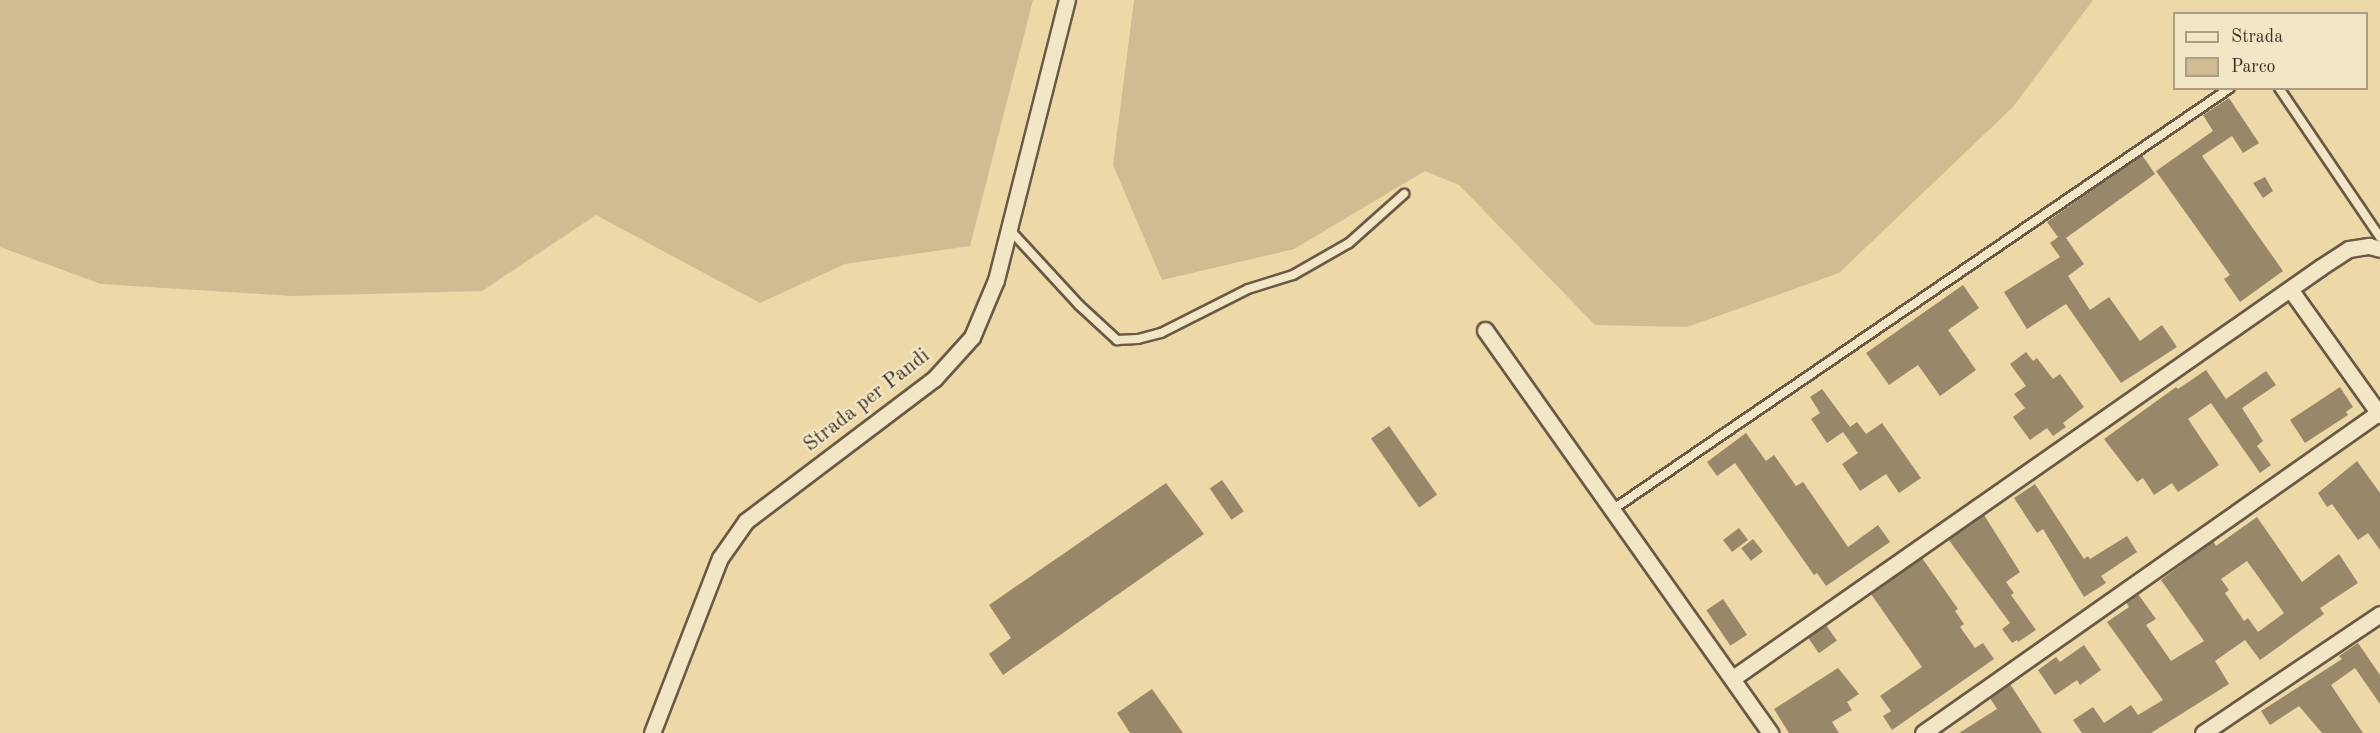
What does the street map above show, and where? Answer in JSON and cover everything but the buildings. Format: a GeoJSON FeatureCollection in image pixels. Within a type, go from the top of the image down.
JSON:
{"type":"FeatureCollection","features":[{"type":"Feature","properties":{"kind":"street","name":"Strada per Pandi"},"geometry":{"type":"LineString","coordinates":[[652,733],[720,558],[746,521],[934,379],[972,337],[996,280],[1066,7]]}},
{"type":"Feature","properties":{"kind":"street"},"geometry":{"type":"LineString","coordinates":[[1733,678],[2349,249],[2370,246],[2380,249]]}},
{"type":"Feature","properties":{"kind":"street"},"geometry":{"type":"LineString","coordinates":[[1923,733],[2379,414],[2290,289]]}},
{"type":"Feature","properties":{"kind":"street"},"geometry":{"type":"LineString","coordinates":[[1485,330],[1770,733]]}},
{"type":"Feature","properties":{"kind":"street"},"geometry":{"type":"LineString","coordinates":[[2203,733],[2380,614]]}},
{"type":"Feature","properties":{"kind":"lane"},"geometry":{"type":"LineString","coordinates":[[1612,510],[2227,90]]}},
{"type":"Feature","properties":{"kind":"lane"},"geometry":{"type":"LineString","coordinates":[[2280,90],[2380,237]]}},
{"type":"Feature","properties":{"kind":"lane"},"geometry":{"type":"LineString","coordinates":[[1009,228],[1079,304],[1117,340],[1138,339],[1161,333],[1248,289],[1293,275],[1349,243],[1404,194]]}},
{"type":"Feature","properties":{"kind":"green space"},"geometry":{"type":"Polygon","coordinates":[[[0,0],[1033,0],[970,246],[845,264],[760,303],[596,215],[482,291],[292,296],[101,284],[0,247],[0,0]]]}},
{"type":"Feature","properties":{"kind":"green space"},"geometry":{"type":"Polygon","coordinates":[[[1134,0],[2093,0],[2013,107],[1839,273],[1687,327],[1595,325],[1459,185],[1425,171],[1294,249],[1162,280],[1113,165],[1134,0]]]}}]}
